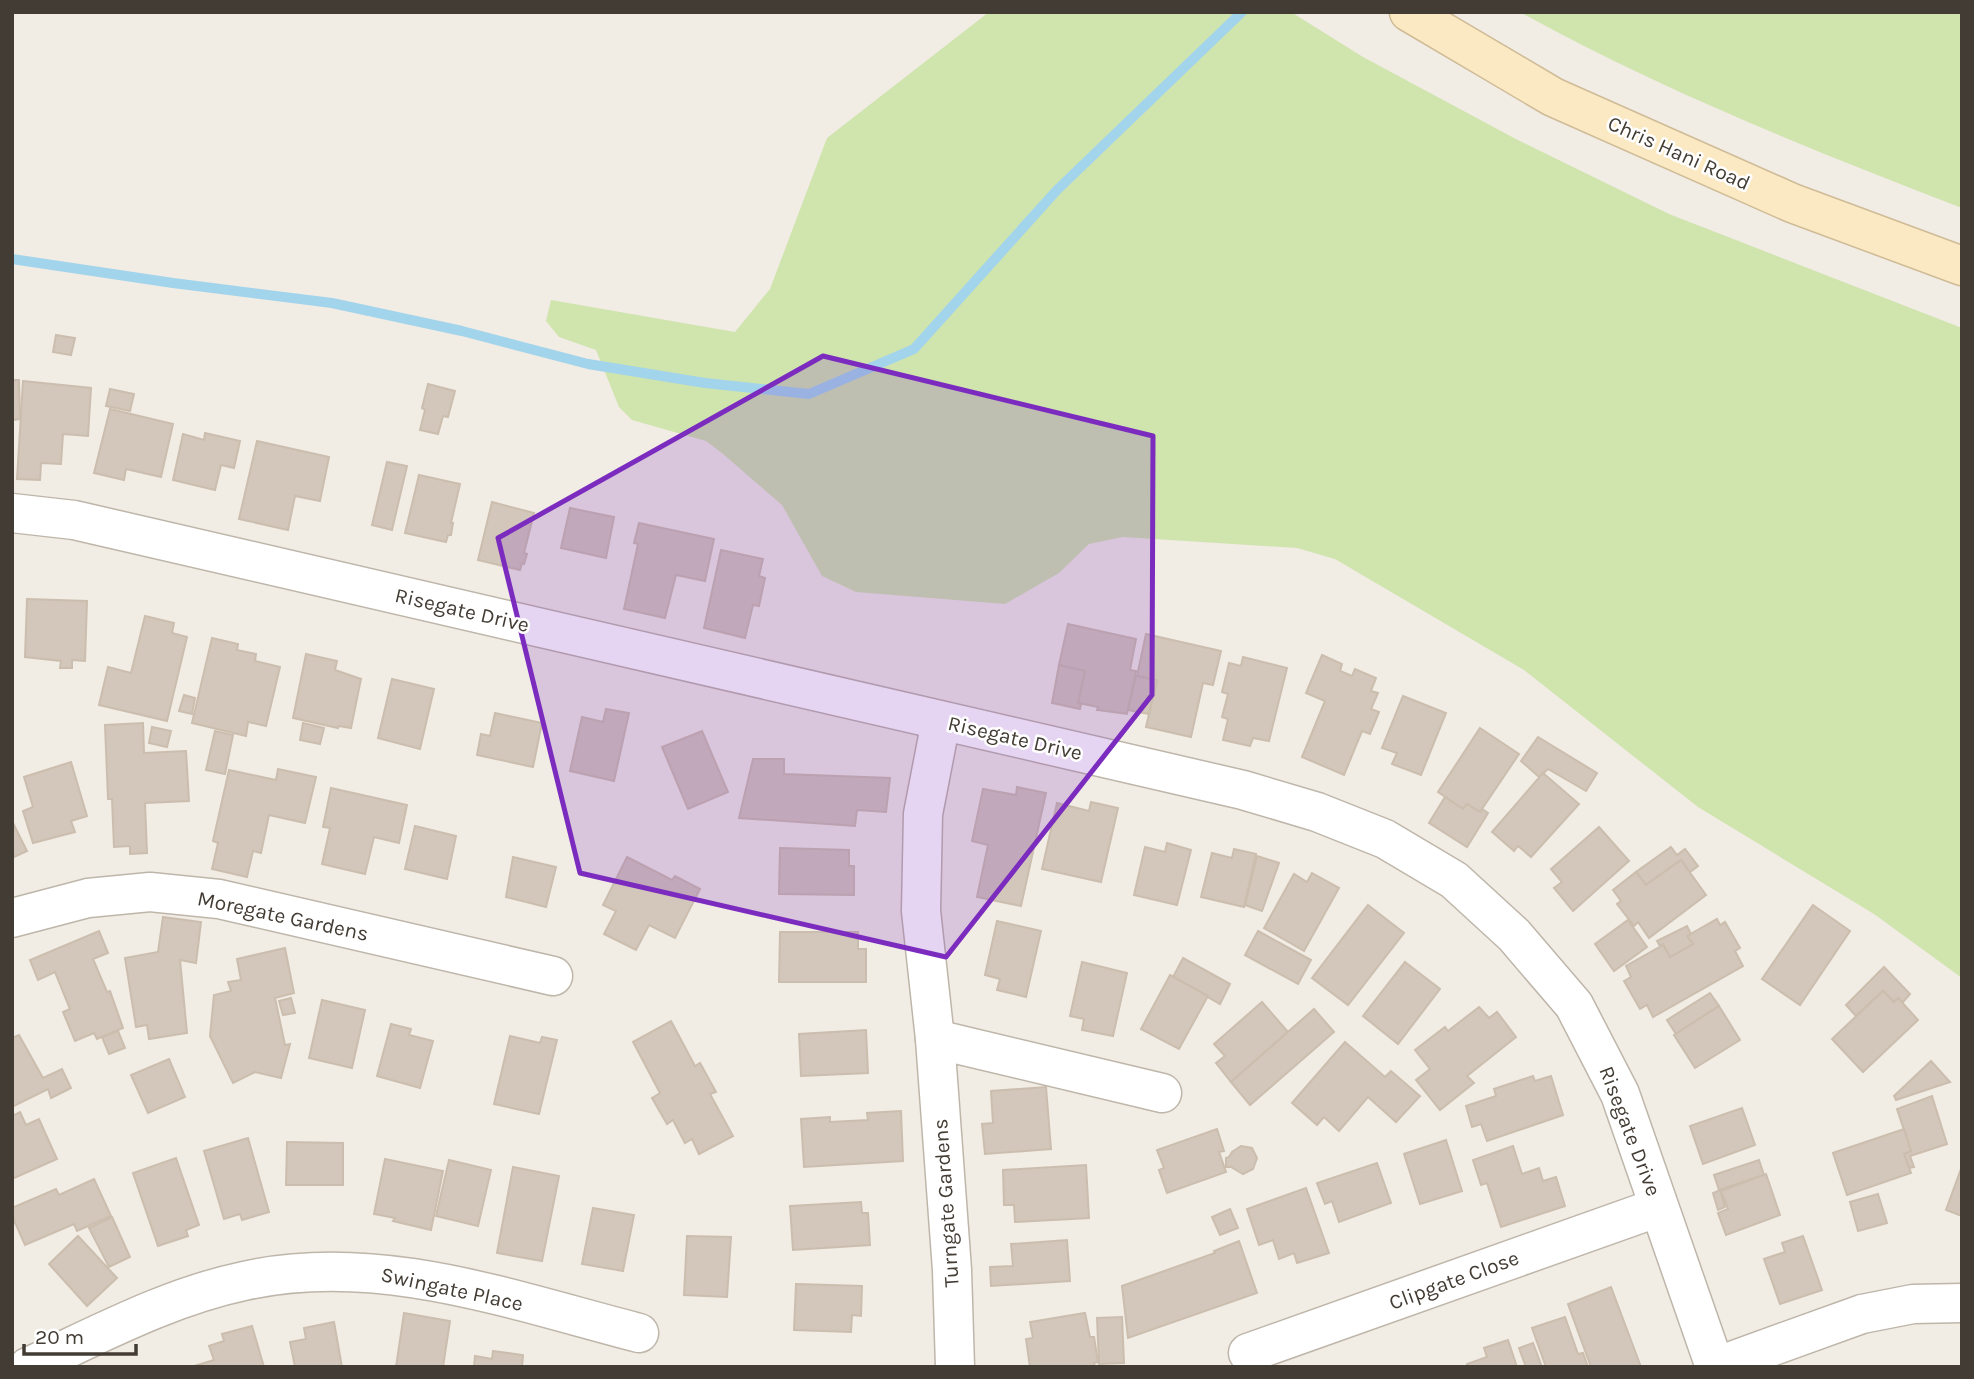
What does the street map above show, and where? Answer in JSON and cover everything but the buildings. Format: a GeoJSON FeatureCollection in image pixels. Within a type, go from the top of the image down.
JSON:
{"type":"FeatureCollection","features":[{"type":"Feature","properties":{"kind":"main road","name":"Chris Hani Road"},"geometry":{"type":"LineString","coordinates":[[1409,12],[1553,97],[1791,203],[1962,267]]}},
{"type":"Feature","properties":{"kind":"street","name":"Risegate Drive"},"geometry":{"type":"LineString","coordinates":[[12,513],[74,520],[1243,790],[1317,812],[1385,839],[1454,880],[1514,935],[1574,1005],[1619,1094],[1715,1367]]}},
{"type":"Feature","properties":{"kind":"street","name":"Turngate Gardens"},"geometry":{"type":"LineString","coordinates":[[941,721],[923,814],[921,911],[935,1039],[952,1270],[955,1367]]}},
{"type":"Feature","properties":{"kind":"street","name":"Moregate Gardens"},"geometry":{"type":"LineString","coordinates":[[12,918],[88,898],[150,892],[219,899],[553,976]]}},
{"type":"Feature","properties":{"kind":"street"},"geometry":{"type":"LineString","coordinates":[[935,1039],[1162,1093]]}},
{"type":"Feature","properties":{"kind":"street","name":"Clipgate Close"},"geometry":{"type":"LineString","coordinates":[[1248,1353],[1659,1207]]}},
{"type":"Feature","properties":{"kind":"street","name":"Swingate Place"},"geometry":{"type":"LineString","coordinates":[[28,1367],[167,1304],[244,1280],[324,1271],[389,1273],[445,1284],[639,1333]]}},
{"type":"Feature","properties":{"kind":"street"},"geometry":{"type":"LineString","coordinates":[[1715,1367],[1862,1314],[1913,1304],[1962,1303]]}},
{"type":"Feature","properties":{"kind":"street"},"geometry":{"type":"LineString","coordinates":[[12,1350],[20,1367]]}},
{"type":"Feature","properties":{"kind":"highlighted area"},"geometry":{"type":"Polygon","coordinates":[[[823,356],[1153,436],[1152,695],[946,957],[580,873],[498,538],[823,356]]]}},
{"type":"Feature","properties":{"kind":"green space"},"geometry":{"type":"Polygon","coordinates":[[[989,12],[1291,12],[1363,57],[1514,138],[1669,214],[1962,328],[1962,978],[1874,914],[1698,807],[1524,670],[1335,559],[1297,548],[1123,537],[1089,544],[1059,573],[1005,604],[856,592],[822,576],[782,505],[723,454],[706,441],[632,420],[619,407],[596,350],[559,337],[546,321],[551,300],[735,332],[770,289],[827,138],[989,12]]]}},
{"type":"Feature","properties":{"kind":"green space"},"geometry":{"type":"Polygon","coordinates":[[[1520,12],[1962,12],[1962,208],[1793,141],[1682,93],[1520,12]]]}},
{"type":"Feature","properties":{"kind":"waterway"},"geometry":{"type":"LineString","coordinates":[[12,259],[332,303],[462,331],[588,364],[705,383],[809,394],[914,349],[1057,190],[1242,12]]}}]}
